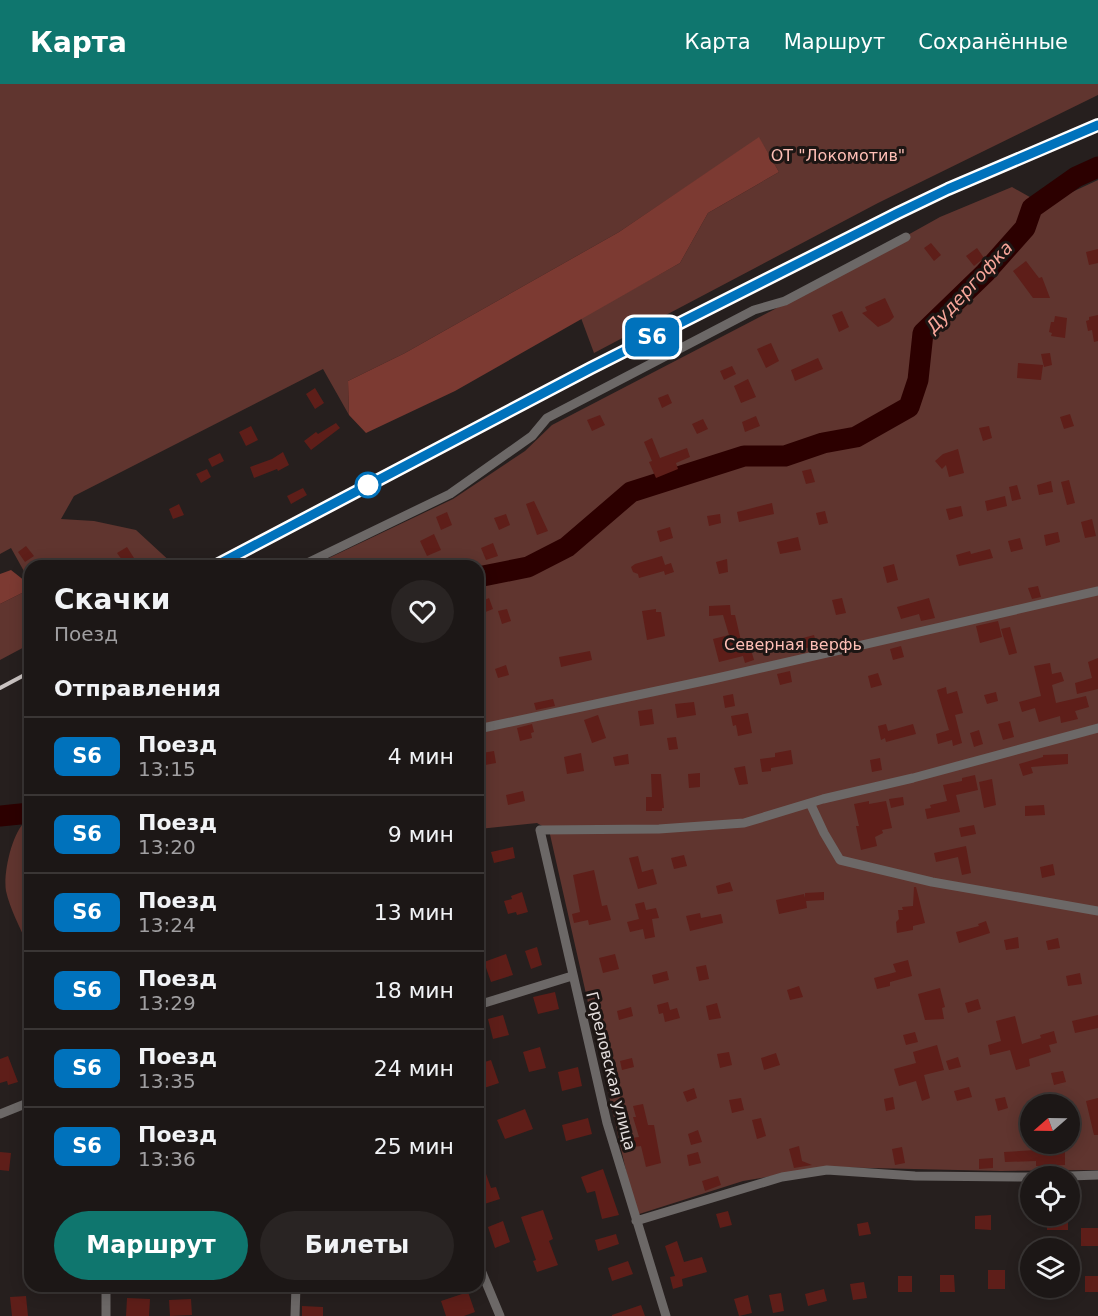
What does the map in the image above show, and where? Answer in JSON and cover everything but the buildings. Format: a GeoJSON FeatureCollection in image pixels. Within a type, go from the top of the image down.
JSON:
{"type":"FeatureCollection","features":[{"type":"Feature","properties":{"kind":"street"},"geometry":{"type":"LineString","coordinates":[[313,560],[450,494],[532,436],[547,418],[754,310],[785,301],[906,237]]}},
{"type":"Feature","properties":{"kind":"street"},"geometry":{"type":"LineString","coordinates":[[484,728],[713,679],[1098,591]]}},
{"type":"Feature","properties":{"kind":"street"},"geometry":{"type":"LineString","coordinates":[[1098,729],[810,803],[840,860],[932,882],[1098,911]]}},
{"type":"Feature","properties":{"kind":"street","name":"Гореловская улица"},"geometry":{"type":"LineString","coordinates":[[666,1316],[607,1123],[540,830],[659,829],[744,823],[810,803]]}},
{"type":"Feature","properties":{"kind":"street"},"geometry":{"type":"LineString","coordinates":[[484,1003],[572,976]]}},
{"type":"Feature","properties":{"kind":"street"},"geometry":{"type":"LineString","coordinates":[[0,1114],[24,1104]]}},
{"type":"Feature","properties":{"kind":"street"},"geometry":{"type":"LineString","coordinates":[[636,1221],[782,1177],[827,1170],[1020,1176]]}},
{"type":"Feature","properties":{"kind":"street"},"geometry":{"type":"LineString","coordinates":[[1080,1175],[1096,1174]]}},
{"type":"Feature","properties":{"kind":"street"},"geometry":{"type":"LineString","coordinates":[[484,1277],[500,1316]]}},
{"type":"Feature","properties":{"kind":"street"},"geometry":{"type":"LineString","coordinates":[[106,1292],[106,1316]]}},
{"type":"Feature","properties":{"kind":"street"},"geometry":{"type":"LineString","coordinates":[[296,1292],[296,1316]]}},
{"type":"Feature","properties":{"kind":"green space","name":"ОТ \"Локомотив\""},"geometry":{"type":"Polygon","coordinates":[[[0,84],[1098,84],[1098,95],[878,203],[594,353],[581,318],[680,263],[708,213],[779,172],[759,138],[619,232],[405,353],[348,381],[349,415],[323,369],[74,496],[61,519],[94,521],[136,530],[169,560],[24,560],[24,571],[11,548],[0,554],[0,84]]]}},
{"type":"Feature","properties":{"kind":"green space","name":"Северная верфь"},"geometry":{"type":"Polygon","coordinates":[[[1098,180],[1098,1170],[1080,1170],[1080,1166],[1020,1166],[1020,1171],[1001,1171],[826,1167],[743,1181],[636,1215],[549,830],[537,823],[484,828],[484,560],[325,560],[453,499],[525,451],[552,425],[773,310],[940,217],[1012,187],[1044,205],[1098,180]]]}},
{"type":"Feature","properties":{"kind":"green space"},"geometry":{"type":"Polygon","coordinates":[[[24,592],[24,647],[0,660],[0,604],[24,592]]]}},
{"type":"Feature","properties":{"kind":"green space"},"geometry":{"type":"Polygon","coordinates":[[[24,823],[24,937],[10,904],[5,884],[7,864],[24,823]]]}},
{"type":"Feature","properties":{"kind":"shaded area"},"geometry":{"type":"Polygon","coordinates":[[[759,137],[779,172],[708,213],[680,263],[455,391],[366,433],[349,415],[348,381],[405,353],[619,232],[759,137]]]}},
{"type":"Feature","properties":{"kind":"shaded area"},"geometry":{"type":"Polygon","coordinates":[[[11,570],[24,580],[24,592],[0,604],[0,574],[11,570]]]}},
{"type":"Feature","properties":{"kind":"waterway","name":"Дудергофка"},"geometry":{"type":"LineString","coordinates":[[484,576],[528,567],[567,547],[631,492],[744,456],[785,456],[823,443],[856,437],[909,407],[918,380],[923,333],[985,273],[1025,228],[1032,208],[1076,177],[1098,167]]}},
{"type":"Feature","properties":{"kind":"waterway","name":"Дудергофка"},"geometry":{"type":"LineString","coordinates":[[0,816],[24,814]]}},
{"type":"Feature","properties":{"kind":"railway"},"geometry":{"type":"LineString","coordinates":[[226,560],[610,358],[898,213],[948,189],[1098,125]]}},
{"type":"Feature","properties":{"kind":"railway"},"geometry":{"type":"LineString","coordinates":[[0,688],[24,675]]}},
{"type":"Feature","properties":{"kind":"train","name":"S6"},"geometry":{"type":"LineString","coordinates":[[226,560],[591,368],[898,213],[948,189],[1098,125]]}}]}
